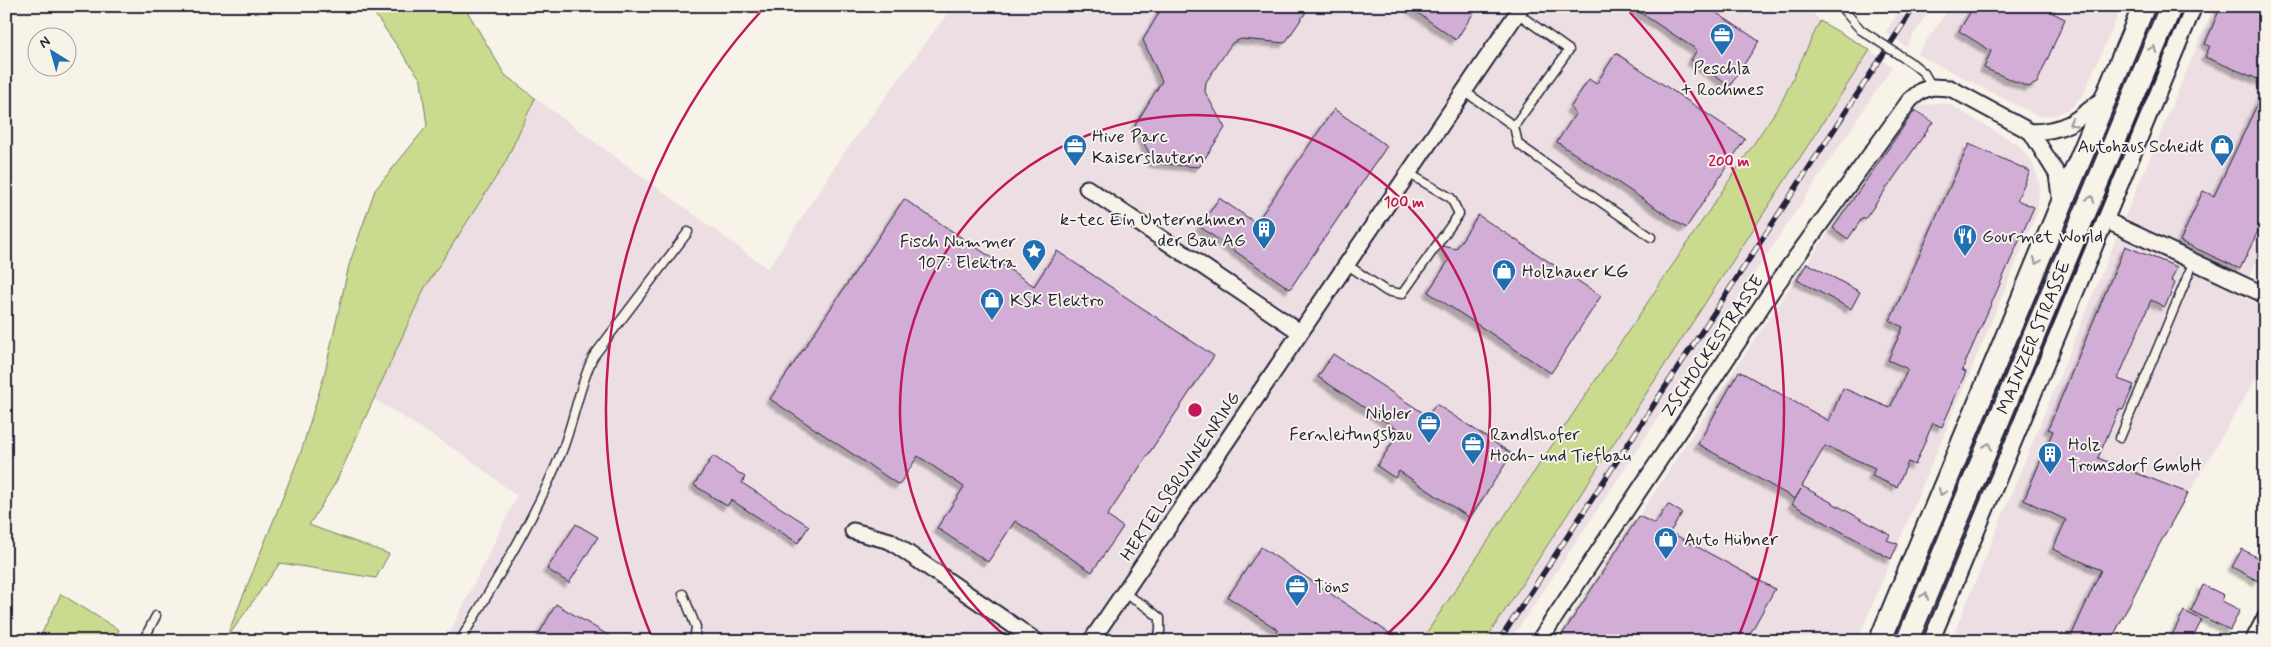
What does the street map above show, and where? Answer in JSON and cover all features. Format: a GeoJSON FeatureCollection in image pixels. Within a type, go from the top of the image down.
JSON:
{"type":"FeatureCollection","features":[{"type":"Feature","properties":{"kind":"main road","name":"MAINZER STRASSE"},"geometry":{"type":"LineString","coordinates":[[1880,641],[2144,6]]}},
{"type":"Feature","properties":{"kind":"main road","name":"MAINZER STRASSE"},"geometry":{"type":"LineString","coordinates":[[1907,641],[2171,6]]}},
{"type":"Feature","properties":{"kind":"street","name":"MAINZER STRASSE"},"geometry":{"type":"LineString","coordinates":[[1931,641],[2194,6]]}},
{"type":"Feature","properties":{"kind":"street","name":"HERTELSBRUNNENRING"},"geometry":{"type":"LineString","coordinates":[[1091,641],[1520,10]]}},
{"type":"Feature","properties":{"kind":"street"},"geometry":{"type":"LineString","coordinates":[[1932,87],[1950,88],[2031,132],[2048,132],[2075,123],[2106,97]]}},
{"type":"Feature","properties":{"kind":"street","name":"ZSCHOCKESTRASSE"},"geometry":{"type":"LineString","coordinates":[[1539,641],[1773,289],[1910,100],[1921,91],[1932,87]]}},
{"type":"Feature","properties":{"kind":"street"},"geometry":{"type":"LineString","coordinates":[[2031,132],[2056,174],[2061,206]]}},
{"type":"Feature","properties":{"kind":"street"},"geometry":{"type":"LineString","coordinates":[[1087,188],[1300,332]]}},
{"type":"Feature","properties":{"kind":"street"},"geometry":{"type":"LineString","coordinates":[[2105,220],[2265,295]]}},
{"type":"Feature","properties":{"kind":"street"},"geometry":{"type":"LineString","coordinates":[[853,531],[890,541],[1036,641]]}},
{"type":"Feature","properties":{"kind":"street"},"geometry":{"type":"LineString","coordinates":[[2253,641],[2265,618]]}},
{"type":"Feature","properties":{"kind":"lane"},"geometry":{"type":"LineString","coordinates":[[1840,6],[1861,30],[1924,73],[1932,87]]}},
{"type":"Feature","properties":{"kind":"lane"},"geometry":{"type":"LineString","coordinates":[[1514,126],[1569,50],[1520,10]]}},
{"type":"Feature","properties":{"kind":"lane"},"geometry":{"type":"LineString","coordinates":[[1464,92],[1514,126],[1518,144],[1651,237]]}},
{"type":"Feature","properties":{"kind":"lane"},"geometry":{"type":"LineString","coordinates":[[1346,264],[1386,291],[1402,294],[1459,214],[1451,198],[1408,173]]}},
{"type":"Feature","properties":{"kind":"lane"},"geometry":{"type":"LineString","coordinates":[[460,641],[529,524],[562,449],[583,378],[593,357],[688,232]]}},
{"type":"Feature","properties":{"kind":"lane"},"geometry":{"type":"LineString","coordinates":[[2120,438],[2194,261]]}},
{"type":"Feature","properties":{"kind":"lane"},"geometry":{"type":"LineString","coordinates":[[1123,593],[1145,606],[1160,618],[1160,632],[1154,641]]}},
{"type":"Feature","properties":{"kind":"lane"},"geometry":{"type":"LineString","coordinates":[[683,594],[696,627],[694,641]]}},
{"type":"Feature","properties":{"kind":"lane"},"geometry":{"type":"LineString","coordinates":[[143,641],[156,616]]}},
{"type":"Feature","properties":{"kind":"shaded area"},"geometry":{"type":"Polygon","coordinates":[[[953,6],[1807,6],[1820,21],[1781,102],[1421,641],[446,641],[517,496],[464,455],[374,399],[424,289],[505,163],[535,98],[768,269],[844,153],[953,6]]]}},
{"type":"Feature","properties":{"kind":"shaded area"},"geometry":{"type":"Polygon","coordinates":[[[1902,6],[1932,6],[1906,47],[1886,32],[1902,6]]]}},
{"type":"Feature","properties":{"kind":"shaded area"},"geometry":{"type":"Polygon","coordinates":[[[1951,6],[2122,6],[2083,95],[2071,108],[2056,115],[2038,116],[1917,54],[1951,6]]]}},
{"type":"Feature","properties":{"kind":"shaded area"},"geometry":{"type":"Polygon","coordinates":[[[2214,6],[2265,6],[2265,243],[2240,296],[2265,306],[2265,362],[2159,545],[2111,641],[1951,641],[2129,207],[2214,6]]]}},
{"type":"Feature","properties":{"kind":"shaded area"},"geometry":{"type":"Polygon","coordinates":[[[1870,50],[1892,67],[1510,641],[1485,641],[1673,348],[1870,50]]]}},
{"type":"Feature","properties":{"kind":"shaded area"},"geometry":{"type":"Polygon","coordinates":[[[1937,103],[1949,104],[2018,145],[2032,162],[2040,185],[2037,213],[1857,641],[1557,641],[1764,325],[1917,106],[1937,103]]]}},
{"type":"Feature","properties":{"kind":"green space"},"geometry":{"type":"Polygon","coordinates":[[[369,6],[464,6],[505,75],[535,98],[505,163],[424,289],[336,482],[309,525],[389,554],[376,578],[280,563],[225,641],[301,452],[324,376],[349,265],[375,190],[427,126],[421,80],[369,6]]]}},
{"type":"Feature","properties":{"kind":"green space"},"geometry":{"type":"Polygon","coordinates":[[[1820,21],[1870,50],[1485,641],[1421,641],[1781,103],[1820,21]]]}},
{"type":"Feature","properties":{"kind":"green space"},"geometry":{"type":"Polygon","coordinates":[[[61,594],[119,630],[113,641],[38,641],[61,594]]]}},
{"type":"Feature","properties":{"kind":"building"},"geometry":{"type":"Polygon","coordinates":[[[1163,6],[1310,6],[1285,43],[1241,39],[1232,43],[1206,82],[1205,92],[1225,128],[1199,167],[1154,163],[1135,125],[1162,81],[1143,40],[1163,6]]]}},
{"type":"Feature","properties":{"kind":"building"},"geometry":{"type":"Polygon","coordinates":[[[1408,6],[1478,6],[1456,40],[1408,6]]]}},
{"type":"Feature","properties":{"kind":"building"},"geometry":{"type":"Polygon","coordinates":[[[1630,6],[1706,6],[1759,41],[1730,86],[1691,60],[1697,50],[1630,6]]]}},
{"type":"Feature","properties":{"kind":"building"},"geometry":{"type":"Polygon","coordinates":[[[1974,6],[2057,6],[2053,13],[2065,19],[2037,83],[2028,87],[1984,68],[1991,51],[1959,31],[1974,6]]]}},
{"type":"Feature","properties":{"kind":"building"},"geometry":{"type":"Polygon","coordinates":[[[2221,6],[2265,6],[2265,82],[2205,57],[2210,46],[2205,44],[2221,6]]]}},
{"type":"Feature","properties":{"kind":"building"},"geometry":{"type":"Polygon","coordinates":[[[1616,53],[1745,139],[1686,228],[1557,142],[1576,113],[1570,108],[1589,79],[1596,84],[1616,53]]]}},
{"type":"Feature","properties":{"kind":"building"},"geometry":{"type":"Polygon","coordinates":[[[2265,88],[2265,216],[2240,269],[2180,241],[2203,191],[2214,196],[2265,88]]]}},
{"type":"Feature","properties":{"kind":"building"},"geometry":{"type":"Polygon","coordinates":[[[1334,109],[1387,146],[1290,289],[1200,227],[1219,198],[1256,223],[1334,109]]]}},
{"type":"Feature","properties":{"kind":"building"},"geometry":{"type":"Polygon","coordinates":[[[1915,110],[1933,122],[1865,219],[1863,217],[1848,239],[1833,228],[1915,110]]]}},
{"type":"Feature","properties":{"kind":"building"},"geometry":{"type":"Polygon","coordinates":[[[1969,144],[2030,171],[2017,200],[2034,207],[1962,370],[1966,372],[1942,427],[1933,423],[1915,465],[1908,462],[1897,487],[1872,476],[1875,468],[1825,446],[1802,486],[1890,535],[1887,540],[1898,544],[1891,559],[1792,504],[1795,499],[1698,444],[1739,371],[1829,421],[1843,388],[1890,408],[1908,369],[1888,360],[1903,327],[1890,321],[1969,144]]]}},
{"type":"Feature","properties":{"kind":"building","name":"KSK Elektro"},"geometry":{"type":"Polygon","coordinates":[[[904,199],[1034,286],[1057,251],[1214,356],[1107,516],[1123,527],[1092,572],[1015,521],[988,562],[937,528],[964,487],[918,456],[899,485],[770,399],[904,199]]]}},
{"type":"Feature","properties":{"kind":"building"},"geometry":{"type":"Polygon","coordinates":[[[1478,215],[1601,296],[1551,373],[1428,292],[1449,260],[1441,250],[1443,246],[1456,249],[1478,215]]]}},
{"type":"Feature","properties":{"kind":"building"},"geometry":{"type":"Polygon","coordinates":[[[2125,246],[2177,267],[2171,281],[2175,283],[2165,307],[2151,300],[2118,379],[2134,385],[2123,410],[2119,409],[2098,458],[2188,493],[2159,545],[2111,641],[2069,641],[2101,570],[2053,549],[2066,520],[2024,500],[2053,431],[2048,429],[2125,246]]]}},
{"type":"Feature","properties":{"kind":"building"},"geometry":{"type":"Polygon","coordinates":[[[1807,263],[1860,292],[1851,309],[1797,280],[1807,263]]]}},
{"type":"Feature","properties":{"kind":"building"},"geometry":{"type":"Polygon","coordinates":[[[1333,354],[1428,416],[1436,404],[1512,454],[1470,518],[1399,471],[1395,478],[1377,466],[1400,431],[1318,377],[1333,354]]]}},
{"type":"Feature","properties":{"kind":"building"},"geometry":{"type":"Polygon","coordinates":[[[713,456],[745,477],[742,483],[809,526],[798,543],[731,500],[727,506],[694,485],[713,456]]]}},
{"type":"Feature","properties":{"kind":"building","name":"Auto Hübner"},"geometry":{"type":"Polygon","coordinates":[[[1668,504],[1682,513],[1670,532],[1775,589],[1746,641],[1558,641],[1639,516],[1655,524],[1668,504]]]}},
{"type":"Feature","properties":{"kind":"building"},"geometry":{"type":"Polygon","coordinates":[[[576,524],[598,537],[569,583],[547,569],[576,524]]]}},
{"type":"Feature","properties":{"kind":"building"},"geometry":{"type":"Polygon","coordinates":[[[1261,547],[1401,641],[1270,641],[1278,630],[1228,597],[1261,547]]]}},
{"type":"Feature","properties":{"kind":"building"},"geometry":{"type":"Polygon","coordinates":[[[2242,549],[2265,562],[2265,568],[2258,581],[2232,567],[2242,549]]]}},
{"type":"Feature","properties":{"kind":"building"},"geometry":{"type":"Polygon","coordinates":[[[2203,585],[2224,595],[2222,601],[2240,610],[2230,630],[2191,611],[2203,585]]]}},
{"type":"Feature","properties":{"kind":"building"},"geometry":{"type":"Polygon","coordinates":[[[556,604],[618,641],[535,641],[556,604]]]}},
{"type":"Feature","properties":{"kind":"building"},"geometry":{"type":"Polygon","coordinates":[[[2184,611],[2202,620],[2191,641],[2169,641],[2184,611]]]}},
{"type":"Feature","properties":{"kind":"railway"},"geometry":{"type":"LineString","coordinates":[[1499,641],[1915,6]]}},
{"type":"Feature","properties":{"kind":"place","name":"Peschla + Rochmes"},"geometry":{"type":"Point","coordinates":[1722,56]}},
{"type":"Feature","properties":{"kind":"place","name":"Hive Parc Kaiserslautern"},"geometry":{"type":"Point","coordinates":[1075,167]}},
{"type":"Feature","properties":{"kind":"place","name":"Autohaus Scheidt"},"geometry":{"type":"Point","coordinates":[2222,167]}},
{"type":"Feature","properties":{"kind":"place","name":"k-tec Ein Unternehmen der Bau AG"},"geometry":{"type":"Point","coordinates":[1264,250]}},
{"type":"Feature","properties":{"kind":"place","name":"Gourmet World"},"geometry":{"type":"Point","coordinates":[1965,257]}},
{"type":"Feature","properties":{"kind":"place","name":"Fisch Nummer 107: Elektra"},"geometry":{"type":"Point","coordinates":[1034,272]}},
{"type":"Feature","properties":{"kind":"place","name":"Holzhauer KG"},"geometry":{"type":"Point","coordinates":[1504,292]}},
{"type":"Feature","properties":{"kind":"place","name":"KSK Elektro"},"geometry":{"type":"Point","coordinates":[992,321]}},
{"type":"Feature","properties":{"kind":"place","name":"Nibler Fernleitungsbau"},"geometry":{"type":"Point","coordinates":[1429,444]}},
{"type":"Feature","properties":{"kind":"place","name":"Randlshofer Hoch- und Tiefbau"},"geometry":{"type":"Point","coordinates":[1473,465]}},
{"type":"Feature","properties":{"kind":"place","name":"Holz Tromsdorf GmbH"},"geometry":{"type":"Point","coordinates":[2050,475]}},
{"type":"Feature","properties":{"kind":"place","name":"Auto Hübner"},"geometry":{"type":"Point","coordinates":[1666,560]}},
{"type":"Feature","properties":{"kind":"place","name":"Töns"},"geometry":{"type":"Point","coordinates":[1297,607]}}]}
